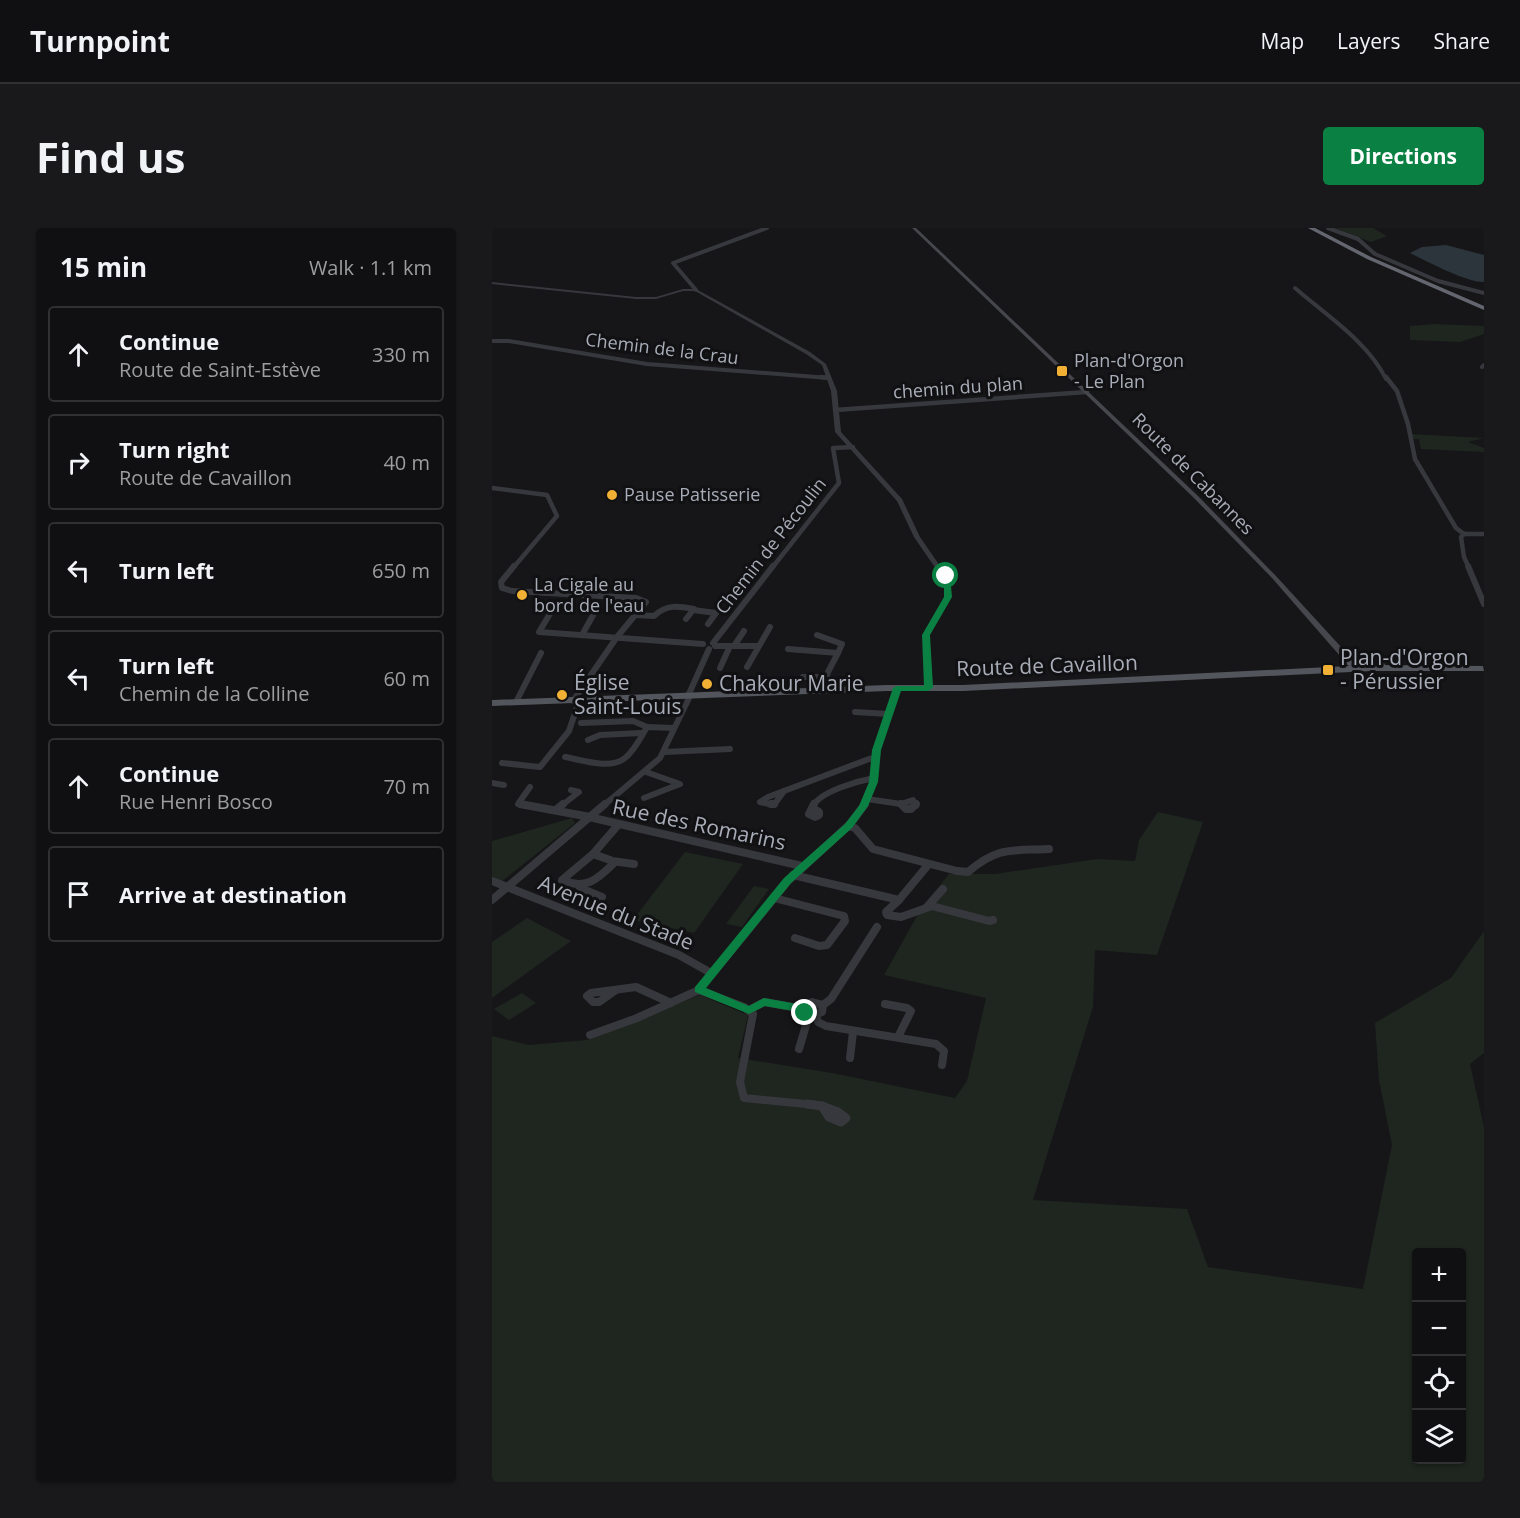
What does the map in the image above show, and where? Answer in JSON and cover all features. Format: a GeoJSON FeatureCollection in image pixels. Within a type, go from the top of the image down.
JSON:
{"type":"FeatureCollection","features":[{"type":"Feature","properties":{"kind":"highway"},"geometry":{"type":"LineString","coordinates":[[1311,228],[1369,258],[1484,306]]}},
{"type":"Feature","properties":{"kind":"highway"},"geometry":{"type":"LineString","coordinates":[[1318,228],[1408,273],[1484,306]]}},
{"type":"Feature","properties":{"kind":"highway"},"geometry":{"type":"LineString","coordinates":[[1408,273],[1472,296]]}},
{"type":"Feature","properties":{"kind":"main road","name":"Route de Cabannes"},"geometry":{"type":"LineString","coordinates":[[914,228],[1196,497],[1274,577],[1338,649],[1354,663]]}},
{"type":"Feature","properties":{"kind":"main road","name":"Route de Cavaillon"},"geometry":{"type":"LineString","coordinates":[[492,703],[675,699],[689,696],[1335,670],[1354,663],[1483,673]]}},
{"type":"Feature","properties":{"kind":"street"},"geometry":{"type":"LineString","coordinates":[[767,228],[672,264],[696,290],[824,364],[834,391],[838,432],[900,500],[917,537],[948,582],[948,597],[926,635],[928,688]]}},
{"type":"Feature","properties":{"kind":"street"},"geometry":{"type":"LineString","coordinates":[[1328,228],[1358,239],[1375,254],[1438,281],[1484,293]]}},
{"type":"Feature","properties":{"kind":"street"},"geometry":{"type":"LineString","coordinates":[[492,283],[636,298],[656,298],[696,290]]}},
{"type":"Feature","properties":{"kind":"street"},"geometry":{"type":"LineString","coordinates":[[1295,288],[1356,341],[1380,366],[1387,380],[1397,391],[1408,424],[1414,459],[1456,528],[1464,534],[1484,534]]}},
{"type":"Feature","properties":{"kind":"street","name":"Chemin de la Crau"},"geometry":{"type":"LineString","coordinates":[[492,341],[509,341],[662,366],[829,378]]}},
{"type":"Feature","properties":{"kind":"street","name":"chemin du plan"},"geometry":{"type":"LineString","coordinates":[[835,410],[1085,393]]}},
{"type":"Feature","properties":{"kind":"street","name":"Chemin de Pécoulin"},"geometry":{"type":"LineString","coordinates":[[492,900],[646,772],[663,752],[710,646],[839,483],[833,448],[854,447]]}},
{"type":"Feature","properties":{"kind":"street"},"geometry":{"type":"LineString","coordinates":[[492,488],[547,495],[557,516],[501,582],[501,588],[512,591],[642,599],[646,602],[617,638],[576,701],[569,731],[540,767],[502,763]]}},
{"type":"Feature","properties":{"kind":"street"},"geometry":{"type":"LineString","coordinates":[[1464,534],[1461,537],[1464,557],[1482,594],[1484,604]]}},
{"type":"Feature","properties":{"kind":"street"},"geometry":{"type":"LineString","coordinates":[[636,615],[654,616],[663,606],[716,613],[708,624]]}},
{"type":"Feature","properties":{"kind":"street"},"geometry":{"type":"LineString","coordinates":[[554,607],[539,632],[710,646],[758,646]]}},
{"type":"Feature","properties":{"kind":"street"},"geometry":{"type":"LineString","coordinates":[[582,635],[597,608]]}},
{"type":"Feature","properties":{"kind":"street"},"geometry":{"type":"LineString","coordinates":[[686,619],[693,610]]}},
{"type":"Feature","properties":{"kind":"street"},"geometry":{"type":"LineString","coordinates":[[747,667],[770,627]]}},
{"type":"Feature","properties":{"kind":"street"},"geometry":{"type":"LineString","coordinates":[[720,668],[732,646],[744,631]]}},
{"type":"Feature","properties":{"kind":"street"},"geometry":{"type":"LineString","coordinates":[[818,635],[843,646],[827,678],[824,691]]}},
{"type":"Feature","properties":{"kind":"street"},"geometry":{"type":"LineString","coordinates":[[788,649],[838,653]]}},
{"type":"Feature","properties":{"kind":"street"},"geometry":{"type":"LineString","coordinates":[[516,702],[541,653]]}},
{"type":"Feature","properties":{"kind":"street"},"geometry":{"type":"LineString","coordinates":[[803,677],[827,678]]}},
{"type":"Feature","properties":{"kind":"street"},"geometry":{"type":"LineString","coordinates":[[590,1035],[699,990],[793,875],[848,826],[867,800],[874,778],[875,758],[897,688]]}},
{"type":"Feature","properties":{"kind":"street"},"geometry":{"type":"LineString","coordinates":[[855,712],[889,714]]}},
{"type":"Feature","properties":{"kind":"street"},"geometry":{"type":"LineString","coordinates":[[581,723],[633,721],[647,727],[674,728]]}},
{"type":"Feature","properties":{"kind":"street"},"geometry":{"type":"LineString","coordinates":[[565,757],[615,763],[627,757],[647,727]]}},
{"type":"Feature","properties":{"kind":"street"},"geometry":{"type":"LineString","coordinates":[[588,740],[600,735],[641,733]]}},
{"type":"Feature","properties":{"kind":"street"},"geometry":{"type":"LineString","coordinates":[[663,752],[730,749]]}},
{"type":"Feature","properties":{"kind":"street"},"geometry":{"type":"LineString","coordinates":[[784,791],[875,758]]}},
{"type":"Feature","properties":{"kind":"street"},"geometry":{"type":"LineString","coordinates":[[644,798],[680,784],[646,772]]}},
{"type":"Feature","properties":{"kind":"street"},"geometry":{"type":"LineString","coordinates":[[812,808],[821,797],[861,780],[874,778]]}},
{"type":"Feature","properties":{"kind":"street"},"geometry":{"type":"LineString","coordinates":[[492,783],[504,785]]}},
{"type":"Feature","properties":{"kind":"street","name":"Rue des Romarins"},"geometry":{"type":"LineString","coordinates":[[530,787],[518,804],[590,817],[802,866]]}},
{"type":"Feature","properties":{"kind":"street"},"geometry":{"type":"LineString","coordinates":[[556,810],[579,792],[572,790]]}},
{"type":"Feature","properties":{"kind":"street"},"geometry":{"type":"LineString","coordinates":[[867,800],[901,804]]}},
{"type":"Feature","properties":{"kind":"street"},"geometry":{"type":"LineString","coordinates":[[602,897],[564,881],[562,878],[593,854],[618,825]]}},
{"type":"Feature","properties":{"kind":"street"},"geometry":{"type":"LineString","coordinates":[[848,826],[855,828],[873,849],[928,865],[968,872],[985,857],[998,852],[1050,849]]}},
{"type":"Feature","properties":{"kind":"street"},"geometry":{"type":"LineString","coordinates":[[593,854],[612,861],[634,864]]}},
{"type":"Feature","properties":{"kind":"street"},"geometry":{"type":"LineString","coordinates":[[580,888],[612,866],[612,861]]}},
{"type":"Feature","properties":{"kind":"street"},"geometry":{"type":"LineString","coordinates":[[928,865],[886,912],[887,915],[901,916],[935,906],[989,921],[993,920]]}},
{"type":"Feature","properties":{"kind":"street"},"geometry":{"type":"LineString","coordinates":[[793,875],[899,900]]}},
{"type":"Feature","properties":{"kind":"street","name":"Avenue du Stade"},"geometry":{"type":"LineString","coordinates":[[492,881],[679,955],[711,973]]}},
{"type":"Feature","properties":{"kind":"street"},"geometry":{"type":"LineString","coordinates":[[927,908],[943,889]]}},
{"type":"Feature","properties":{"kind":"street"},"geometry":{"type":"LineString","coordinates":[[774,898],[844,916],[845,921],[827,945],[819,946],[795,938]]}},
{"type":"Feature","properties":{"kind":"street"},"geometry":{"type":"LineString","coordinates":[[823,1005],[831,999],[878,927]]}},
{"type":"Feature","properties":{"kind":"street"},"geometry":{"type":"LineString","coordinates":[[616,990],[640,988],[671,1003]]}},
{"type":"Feature","properties":{"kind":"street"},"geometry":{"type":"LineString","coordinates":[[699,990],[749,1010],[753,1014],[740,1082],[744,1098],[760,1102],[822,1106]]}},
{"type":"Feature","properties":{"kind":"street"},"geometry":{"type":"LineString","coordinates":[[749,1010],[764,1002],[810,1013],[824,1011],[823,1005]]}},
{"type":"Feature","properties":{"kind":"street"},"geometry":{"type":"LineString","coordinates":[[799,1049],[812,1002],[823,1005]]}},
{"type":"Feature","properties":{"kind":"street"},"geometry":{"type":"LineString","coordinates":[[885,1004],[907,1008],[911,1011],[898,1037]]}},
{"type":"Feature","properties":{"kind":"street"},"geometry":{"type":"LineString","coordinates":[[810,1013],[821,1024],[853,1032],[865,1031],[939,1046],[945,1050],[942,1065]]}},
{"type":"Feature","properties":{"kind":"street"},"geometry":{"type":"LineString","coordinates":[[850,1058],[853,1032]]}},
{"type":"Feature","properties":{"kind":"shaded area"},"geometry":{"type":"Polygon","coordinates":[[[1335,228],[1373,228],[1387,236],[1371,242],[1335,228]]]}},
{"type":"Feature","properties":{"kind":"shaded area"},"geometry":{"type":"Polygon","coordinates":[[[1446,245],[1484,255],[1484,282],[1458,275],[1410,253],[1422,247],[1446,245]]]}},
{"type":"Feature","properties":{"kind":"shaded area"},"geometry":{"type":"Polygon","coordinates":[[[1435,324],[1484,326],[1484,334],[1460,342],[1410,340],[1410,326],[1435,324]]]}},
{"type":"Feature","properties":{"kind":"shaded area"},"geometry":{"type":"Polygon","coordinates":[[[1409,434],[1484,438],[1468,442],[1484,448],[1484,452],[1421,449],[1419,439],[1410,439],[1409,434]]]}},
{"type":"Feature","properties":{"kind":"shaded area"},"geometry":{"type":"Polygon","coordinates":[[[1158,812],[1203,822],[1157,955],[1095,950],[1093,1007],[1033,1200],[1187,1209],[1208,1267],[1363,1289],[1392,1145],[1379,1080],[1375,1023],[1451,978],[1484,931],[1484,1053],[1470,1064],[1484,1127],[1484,1482],[492,1482],[492,1036],[529,1045],[587,1040],[700,995],[748,1015],[738,1058],[832,1073],[955,1098],[967,1081],[986,998],[884,975],[922,907],[949,874],[995,874],[1097,859],[1135,861],[1139,840],[1158,812]]]}},
{"type":"Feature","properties":{"kind":"shaded area"},"geometry":{"type":"Polygon","coordinates":[[[572,818],[575,823],[501,882],[492,878],[492,841],[572,818]]]}},
{"type":"Feature","properties":{"kind":"shaded area"},"geometry":{"type":"Polygon","coordinates":[[[685,852],[743,864],[694,933],[633,920],[685,852]]]}},
{"type":"Feature","properties":{"kind":"shaded area"},"geometry":{"type":"Polygon","coordinates":[[[754,886],[769,889],[742,927],[726,924],[754,886]]]}},
{"type":"Feature","properties":{"kind":"shaded area"},"geometry":{"type":"Polygon","coordinates":[[[527,918],[571,941],[492,998],[492,942],[527,918]]]}},
{"type":"Feature","properties":{"kind":"shaded area"},"geometry":{"type":"Polygon","coordinates":[[[522,993],[536,1003],[509,1020],[494,1009],[522,993]]]}},
{"type":"Feature","properties":{"kind":"place","name":"Plan-d'Orgon - Le Plan"},"geometry":{"type":"Point","coordinates":[1062,371]}},
{"type":"Feature","properties":{"kind":"place","name":"Pause Patisserie"},"geometry":{"type":"Point","coordinates":[612,495]}},
{"type":"Feature","properties":{"kind":"place","name":"La Cigale au bord de l'eau"},"geometry":{"type":"Point","coordinates":[522,595]}},
{"type":"Feature","properties":{"kind":"place","name":"Plan-d'Orgon - Pérussier"},"geometry":{"type":"Point","coordinates":[1328,670]}},
{"type":"Feature","properties":{"kind":"place","name":"Chakour Marie"},"geometry":{"type":"Point","coordinates":[707,684]}},
{"type":"Feature","properties":{"kind":"place","name":"Église Saint-Louis"},"geometry":{"type":"Point","coordinates":[562,695]}},
{"type":"Feature","properties":{"kind":"route"},"geometry":{"type":"LineString","coordinates":[[805,1013],[804,1009],[764,1002],[749,1010],[699,990],[788,880],[848,826],[864,806],[874,782],[875,758],[897,688],[928,688],[930,680],[925,645],[926,635],[933,619],[948,597],[949,587],[946,576]]}}]}
